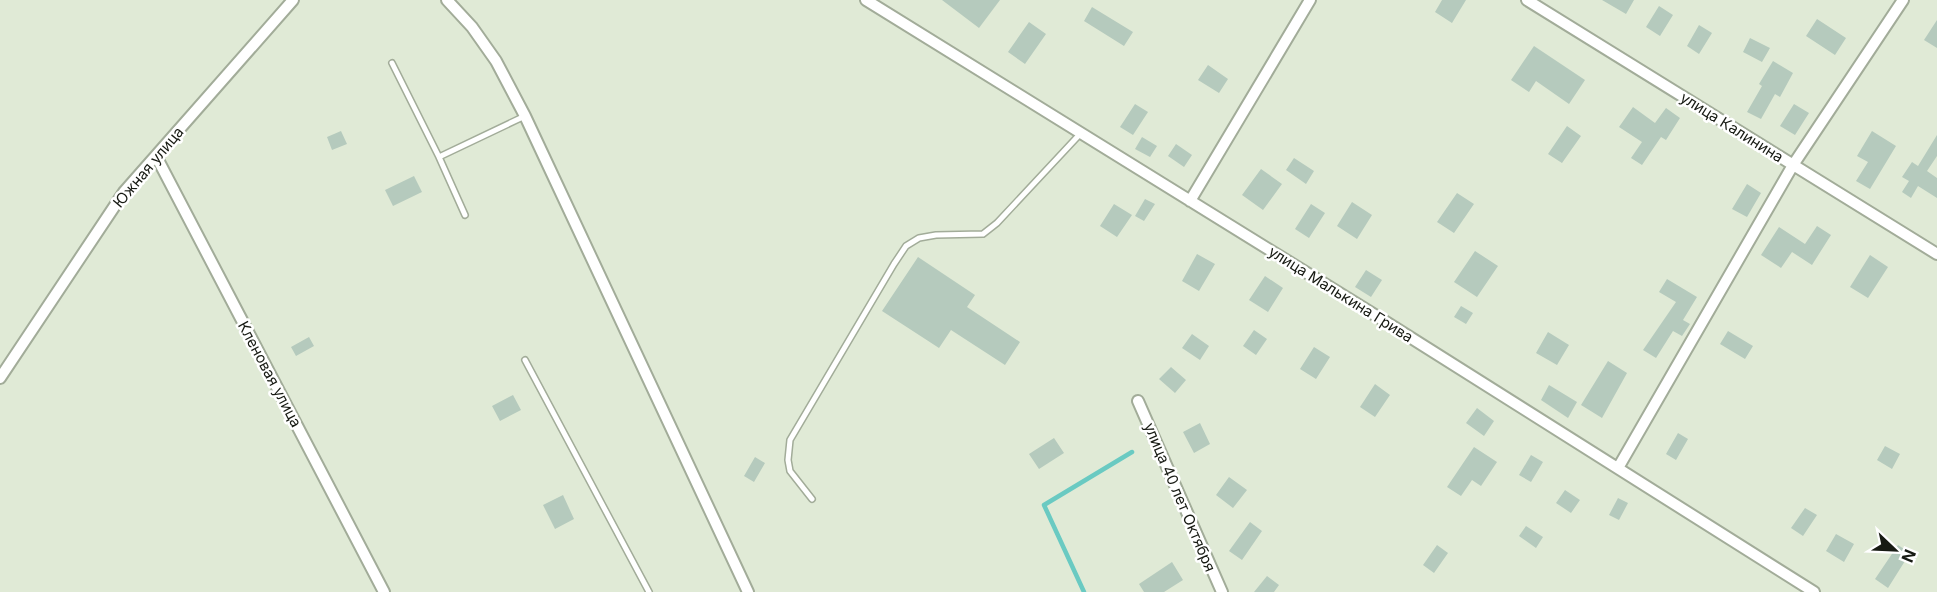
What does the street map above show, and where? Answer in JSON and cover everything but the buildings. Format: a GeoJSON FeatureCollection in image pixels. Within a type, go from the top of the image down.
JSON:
{"type":"FeatureCollection","features":[{"type":"Feature","properties":{"kind":"street","name":"Южная улица"},"geometry":{"type":"LineString","coordinates":[[0,378],[124,192],[293,0]]}},
{"type":"Feature","properties":{"kind":"street"},"geometry":{"type":"LineString","coordinates":[[447,0],[472,27],[496,61],[525,116],[748,592]]}},
{"type":"Feature","properties":{"kind":"street","name":"улица Малькина Грива"},"geometry":{"type":"LineString","coordinates":[[866,0],[1815,592]]}},
{"type":"Feature","properties":{"kind":"street"},"geometry":{"type":"LineString","coordinates":[[1191,201],[1310,0]]}},
{"type":"Feature","properties":{"kind":"street","name":"улица Калинина"},"geometry":{"type":"LineString","coordinates":[[1527,0],[1937,254]]}},
{"type":"Feature","properties":{"kind":"street"},"geometry":{"type":"LineString","coordinates":[[1618,468],[1793,165],[1903,0]]}},
{"type":"Feature","properties":{"kind":"street","name":"Кленовая улица"},"geometry":{"type":"LineString","coordinates":[[156,156],[384,592]]}},
{"type":"Feature","properties":{"kind":"street","name":"улица 40 лет Октября"},"geometry":{"type":"LineString","coordinates":[[1138,401],[1222,592]]}},
{"type":"Feature","properties":{"kind":"lane"},"geometry":{"type":"LineString","coordinates":[[392,63],[465,215]]}},
{"type":"Feature","properties":{"kind":"lane"},"geometry":{"type":"LineString","coordinates":[[439,157],[525,116]]}},
{"type":"Feature","properties":{"kind":"lane"},"geometry":{"type":"LineString","coordinates":[[812,499],[790,471],[788,460],[790,440],[906,246],[919,238],[936,235],[983,234],[997,223],[1082,133]]}},
{"type":"Feature","properties":{"kind":"lane"},"geometry":{"type":"LineString","coordinates":[[525,360],[649,592]]}},
{"type":"Feature","properties":{"kind":"waterway"},"geometry":{"type":"LineString","coordinates":[[1084,592],[1044,505],[1132,452]]}}]}
